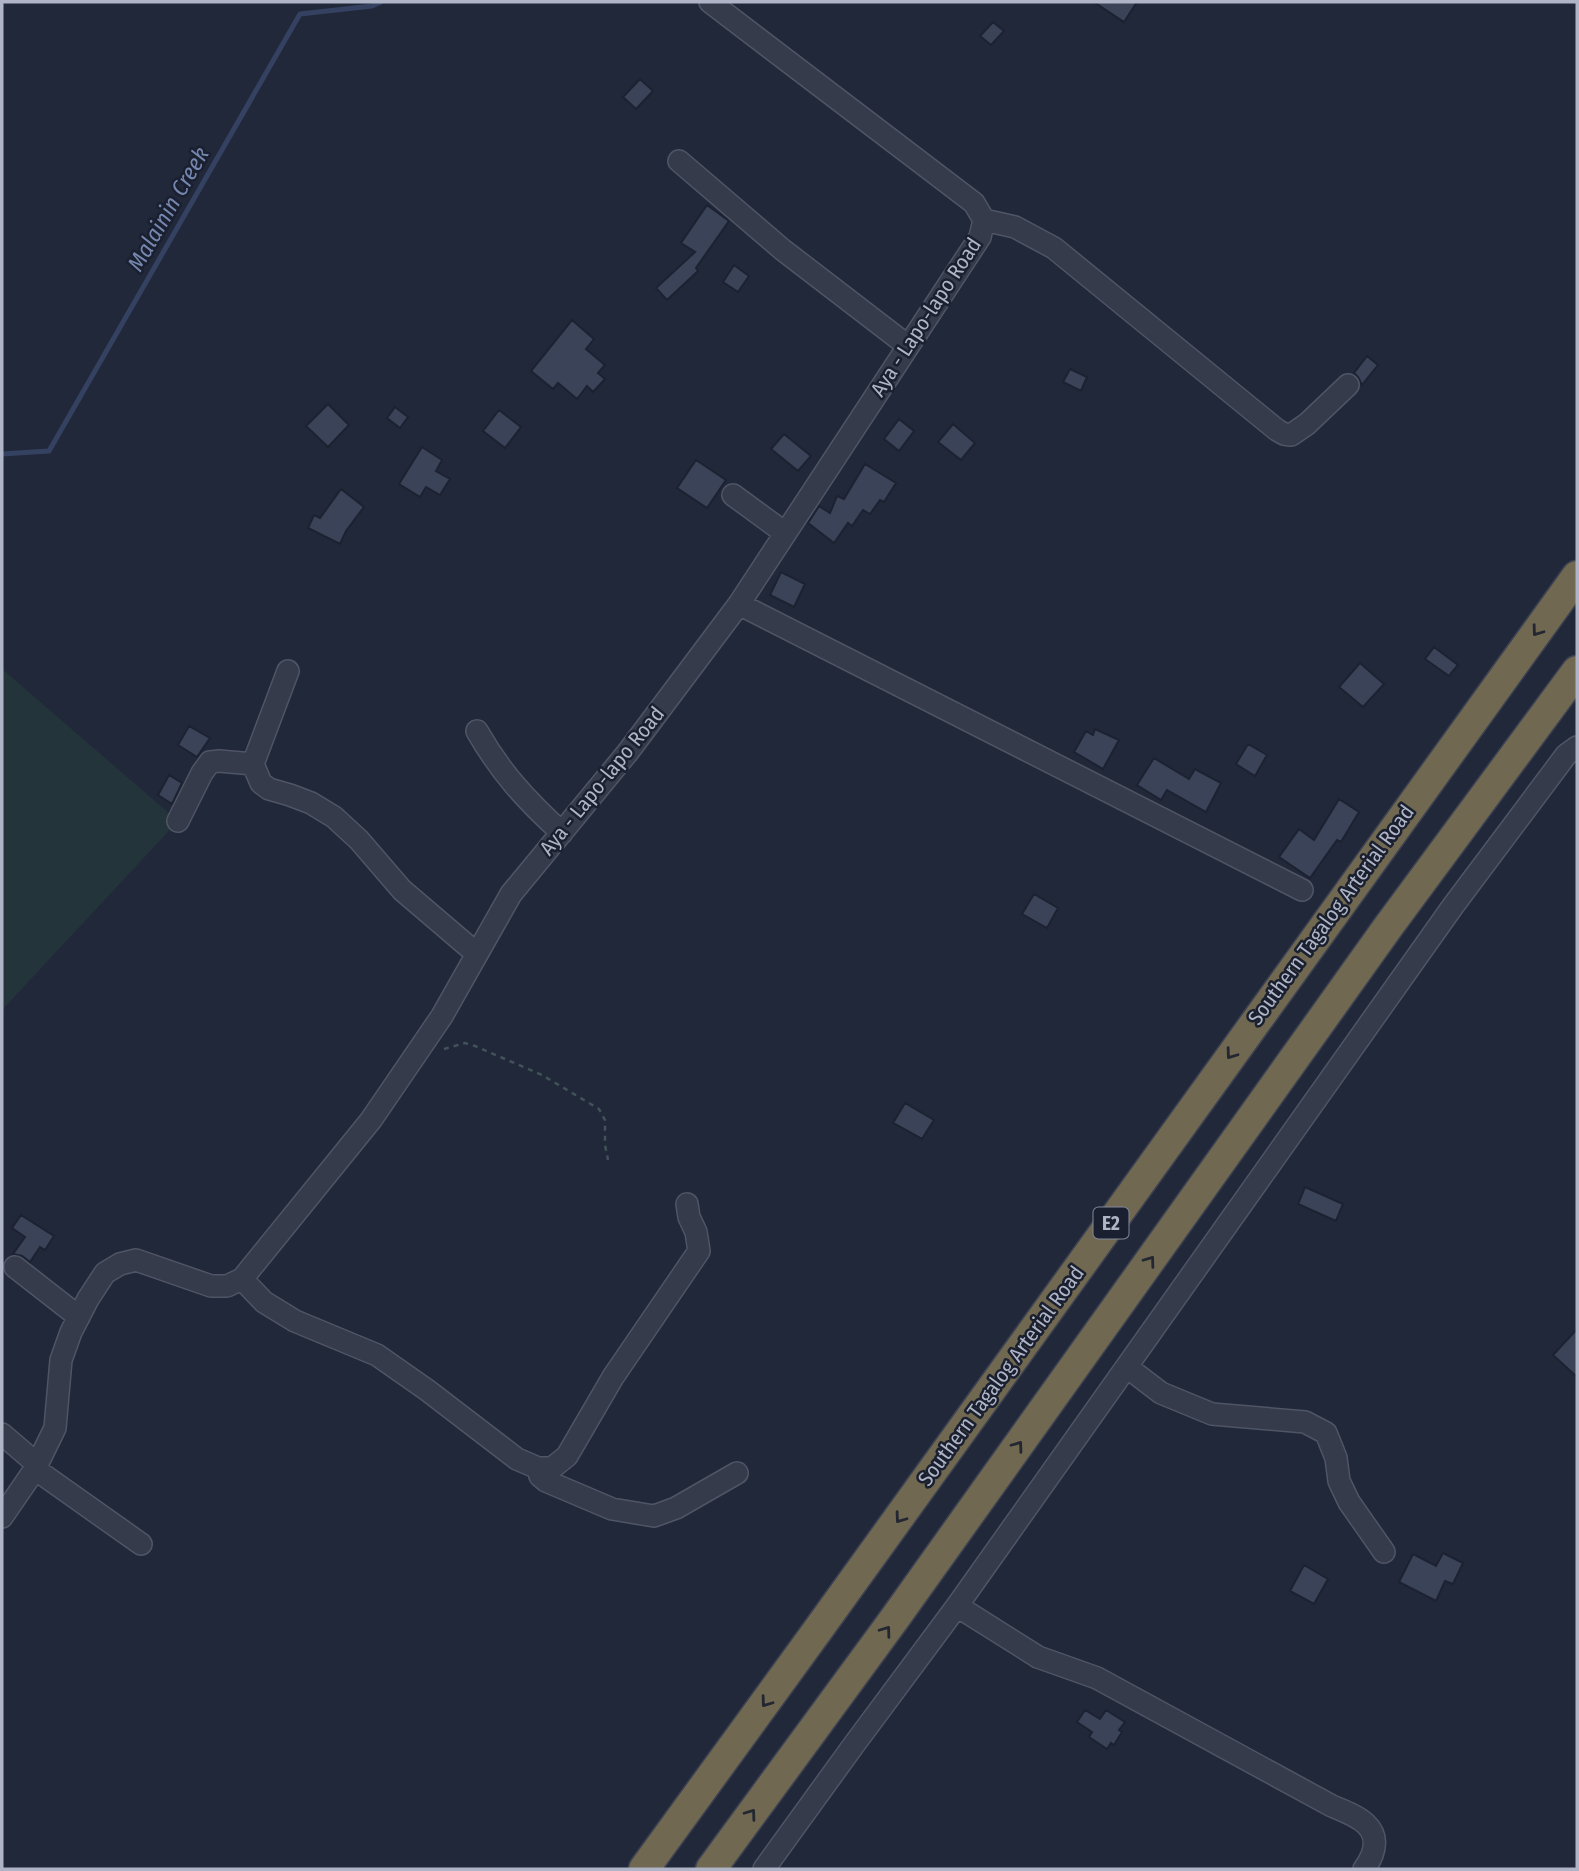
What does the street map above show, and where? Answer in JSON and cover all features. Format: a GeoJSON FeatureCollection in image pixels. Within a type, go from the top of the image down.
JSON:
{"type":"FeatureCollection","features":[{"type":"Feature","properties":{"kind":"highway","name":"Southern Tagalog Arterial Road"},"geometry":{"type":"LineString","coordinates":[[645,1869],[1577,576]]}},
{"type":"Feature","properties":{"kind":"highway","name":"E2"},"geometry":{"type":"LineString","coordinates":[[711,1869],[903,1607],[1388,927],[1577,671]]}},
{"type":"Feature","properties":{"kind":"street","name":"Aya - Lapo-lapo Road"},"geometry":{"type":"LineString","coordinates":[[242,1279],[371,1120],[442,1016],[512,894],[628,752],[739,604],[979,237],[984,220],[974,203],[710,2]]}},
{"type":"Feature","properties":{"kind":"street"},"geometry":{"type":"LineString","coordinates":[[679,161],[783,250],[908,346]]}},
{"type":"Feature","properties":{"kind":"street"},"geometry":{"type":"LineString","coordinates":[[984,220],[1014,227],[1054,248],[1284,434],[1292,435],[1307,424],[1348,385]]}},
{"type":"Feature","properties":{"kind":"street"},"geometry":{"type":"LineString","coordinates":[[733,495],[785,533]]}},
{"type":"Feature","properties":{"kind":"street"},"geometry":{"type":"LineString","coordinates":[[739,604],[1302,890]]}},
{"type":"Feature","properties":{"kind":"street"},"geometry":{"type":"LineString","coordinates":[[288,671],[253,764],[261,783],[269,789],[311,803],[334,817],[359,840],[402,890],[477,954]]}},
{"type":"Feature","properties":{"kind":"street"},"geometry":{"type":"LineString","coordinates":[[477,731],[509,780],[530,804],[562,833]]}},
{"type":"Feature","properties":{"kind":"street"},"geometry":{"type":"LineString","coordinates":[[764,1869],[957,1606],[1452,906],[1566,755],[1577,747]]}},
{"type":"Feature","properties":{"kind":"street"},"geometry":{"type":"LineString","coordinates":[[177,821],[210,762],[253,764]]}},
{"type":"Feature","properties":{"kind":"street"},"geometry":{"type":"LineString","coordinates":[[2,1517],[36,1467],[55,1428],[61,1360],[79,1317],[105,1273],[120,1264],[136,1260],[211,1286],[227,1286],[242,1279],[264,1302],[295,1321],[377,1355],[517,1459],[538,1468],[552,1468],[567,1456],[613,1377],[699,1251],[687,1205]]}},
{"type":"Feature","properties":{"kind":"street"},"geometry":{"type":"LineString","coordinates":[[16,1267],[79,1317]]}},
{"type":"Feature","properties":{"kind":"street"},"geometry":{"type":"LineString","coordinates":[[1127,1367],[1161,1393],[1212,1415],[1305,1422],[1326,1433],[1336,1458],[1339,1481],[1344,1492],[1384,1552]]}},
{"type":"Feature","properties":{"kind":"street"},"geometry":{"type":"LineString","coordinates":[[2,1434],[36,1467],[141,1544]]}},
{"type":"Feature","properties":{"kind":"street"},"geometry":{"type":"LineString","coordinates":[[538,1468],[540,1476],[546,1481],[612,1510],[654,1516],[676,1508],[737,1473]]}},
{"type":"Feature","properties":{"kind":"street"},"geometry":{"type":"LineString","coordinates":[[957,1606],[1038,1657],[1097,1678],[1332,1806],[1356,1816],[1371,1828],[1376,1845],[1369,1864],[1364,1869]]}},
{"type":"Feature","properties":{"kind":"path"},"geometry":{"type":"LineString","coordinates":[[417,1053],[464,1043],[542,1075],[599,1109],[605,1120],[608,1160]]}},
{"type":"Feature","properties":{"kind":"shaded area"},"geometry":{"type":"Polygon","coordinates":[[[2,669],[178,821],[2,1010],[2,669]]]}},
{"type":"Feature","properties":{"kind":"building"},"geometry":{"type":"Polygon","coordinates":[[[1094,2],[1137,2],[1124,22],[1094,2]]]}},
{"type":"Feature","properties":{"kind":"building"},"geometry":{"type":"Polygon","coordinates":[[[993,22],[1004,31],[991,45],[980,36],[993,22]]]}},
{"type":"Feature","properties":{"kind":"building"},"geometry":{"type":"Polygon","coordinates":[[[640,79],[653,91],[636,109],[623,97],[640,79]]]}},
{"type":"Feature","properties":{"kind":"building"},"geometry":{"type":"Polygon","coordinates":[[[707,205],[729,221],[696,268],[698,271],[667,300],[656,288],[695,252],[681,243],[707,205]]]}},
{"type":"Feature","properties":{"kind":"building"},"geometry":{"type":"Polygon","coordinates":[[[734,265],[749,276],[738,292],[723,282],[734,265]]]}},
{"type":"Feature","properties":{"kind":"building"},"geometry":{"type":"Polygon","coordinates":[[[572,320],[594,339],[586,349],[605,365],[598,373],[605,379],[593,392],[587,386],[577,399],[558,383],[553,389],[531,371],[572,320]]]}},
{"type":"Feature","properties":{"kind":"building"},"geometry":{"type":"Polygon","coordinates":[[[1367,356],[1378,365],[1362,385],[1354,373],[1367,356]]]}},
{"type":"Feature","properties":{"kind":"building"},"geometry":{"type":"Polygon","coordinates":[[[1070,369],[1087,377],[1081,391],[1063,382],[1070,369]]]}},
{"type":"Feature","properties":{"kind":"building"},"geometry":{"type":"Polygon","coordinates":[[[328,404],[349,425],[328,447],[306,426],[328,404]]]}},
{"type":"Feature","properties":{"kind":"building"},"geometry":{"type":"Polygon","coordinates":[[[395,407],[408,417],[400,428],[387,418],[395,407]]]}},
{"type":"Feature","properties":{"kind":"building"},"geometry":{"type":"Polygon","coordinates":[[[499,410],[521,427],[505,448],[483,431],[499,410]]]}},
{"type":"Feature","properties":{"kind":"building"},"geometry":{"type":"Polygon","coordinates":[[[899,419],[914,431],[899,451],[884,439],[899,419]]]}},
{"type":"Feature","properties":{"kind":"building"},"geometry":{"type":"Polygon","coordinates":[[[953,424],[975,443],[961,460],[938,442],[953,424]]]}},
{"type":"Feature","properties":{"kind":"building"},"geometry":{"type":"Polygon","coordinates":[[[784,434],[811,456],[798,471],[771,449],[784,434]]]}},
{"type":"Feature","properties":{"kind":"building"},"geometry":{"type":"Polygon","coordinates":[[[422,447],[442,460],[436,471],[450,479],[440,495],[426,487],[420,497],[399,484],[422,447]]]}},
{"type":"Feature","properties":{"kind":"building"},"geometry":{"type":"Polygon","coordinates":[[[696,460],[726,480],[707,508],[677,488],[696,460]]]}},
{"type":"Feature","properties":{"kind":"building"},"geometry":{"type":"Polygon","coordinates":[[[865,464],[896,483],[884,502],[880,500],[870,514],[863,510],[852,526],[848,523],[834,543],[808,523],[819,506],[830,513],[837,496],[844,499],[865,464]]]}},
{"type":"Feature","properties":{"kind":"building"},"geometry":{"type":"Polygon","coordinates":[[[341,489],[364,507],[340,544],[308,528],[314,515],[320,518],[341,489]]]}},
{"type":"Feature","properties":{"kind":"building"},"geometry":{"type":"Polygon","coordinates":[[[781,572],[805,584],[794,607],[770,595],[781,572]]]}},
{"type":"Feature","properties":{"kind":"building"},"geometry":{"type":"Polygon","coordinates":[[[1434,647],[1458,665],[1449,676],[1425,659],[1434,647]]]}},
{"type":"Feature","properties":{"kind":"building"},"geometry":{"type":"Polygon","coordinates":[[[1360,663],[1384,684],[1363,707],[1339,687],[1360,663]]]}},
{"type":"Feature","properties":{"kind":"building"},"geometry":{"type":"Polygon","coordinates":[[[189,726],[210,738],[197,757],[178,745],[189,726]]]}},
{"type":"Feature","properties":{"kind":"building"},"geometry":{"type":"Polygon","coordinates":[[[1095,729],[1119,740],[1103,769],[1074,752],[1086,731],[1093,735],[1095,729]]]}},
{"type":"Feature","properties":{"kind":"building"},"geometry":{"type":"Polygon","coordinates":[[[1248,744],[1267,755],[1255,776],[1236,764],[1248,744]]]}},
{"type":"Feature","properties":{"kind":"building"},"geometry":{"type":"Polygon","coordinates":[[[1154,758],[1189,779],[1195,769],[1221,783],[1206,812],[1167,790],[1161,800],[1137,785],[1154,758]]]}},
{"type":"Feature","properties":{"kind":"building"},"geometry":{"type":"Polygon","coordinates":[[[169,775],[182,783],[172,804],[158,795],[169,775]]]}},
{"type":"Feature","properties":{"kind":"building"},"geometry":{"type":"Polygon","coordinates":[[[1339,799],[1359,812],[1341,842],[1337,840],[1310,878],[1279,857],[1299,829],[1314,840],[1339,799]]]}},
{"type":"Feature","properties":{"kind":"building"},"geometry":{"type":"Polygon","coordinates":[[[1034,894],[1058,908],[1047,928],[1022,914],[1034,894]]]}},
{"type":"Feature","properties":{"kind":"building"},"geometry":{"type":"Polygon","coordinates":[[[905,1103],[934,1120],[922,1139],[893,1123],[905,1103]]]}},
{"type":"Feature","properties":{"kind":"building"},"geometry":{"type":"Polygon","coordinates":[[[1305,1187],[1343,1204],[1336,1221],[1298,1204],[1305,1187]]]}},
{"type":"Feature","properties":{"kind":"building"},"geometry":{"type":"Polygon","coordinates":[[[21,1215],[54,1236],[45,1250],[40,1247],[30,1262],[13,1254],[25,1237],[12,1228],[21,1215]]]}},
{"type":"Feature","properties":{"kind":"building"},"geometry":{"type":"Polygon","coordinates":[[[1577,1329],[1577,1377],[1553,1355],[1577,1329]]]}},
{"type":"Feature","properties":{"kind":"building"},"geometry":{"type":"Polygon","coordinates":[[[1443,1553],[1463,1563],[1453,1584],[1445,1581],[1436,1601],[1399,1582],[1413,1554],[1436,1566],[1443,1553]]]}},
{"type":"Feature","properties":{"kind":"building"},"geometry":{"type":"Polygon","coordinates":[[[1304,1565],[1328,1579],[1314,1604],[1290,1591],[1304,1565]]]}},
{"type":"Feature","properties":{"kind":"building"},"geometry":{"type":"Polygon","coordinates":[[[1085,1710],[1100,1719],[1106,1710],[1125,1722],[1114,1745],[1111,1743],[1107,1749],[1089,1737],[1092,1732],[1077,1722],[1085,1710]]]}},
{"type":"Feature","properties":{"kind":"waterway","name":"Malainin Creek"},"geometry":{"type":"LineString","coordinates":[[2,454],[49,451],[300,14],[372,6],[381,2]]}}]}
